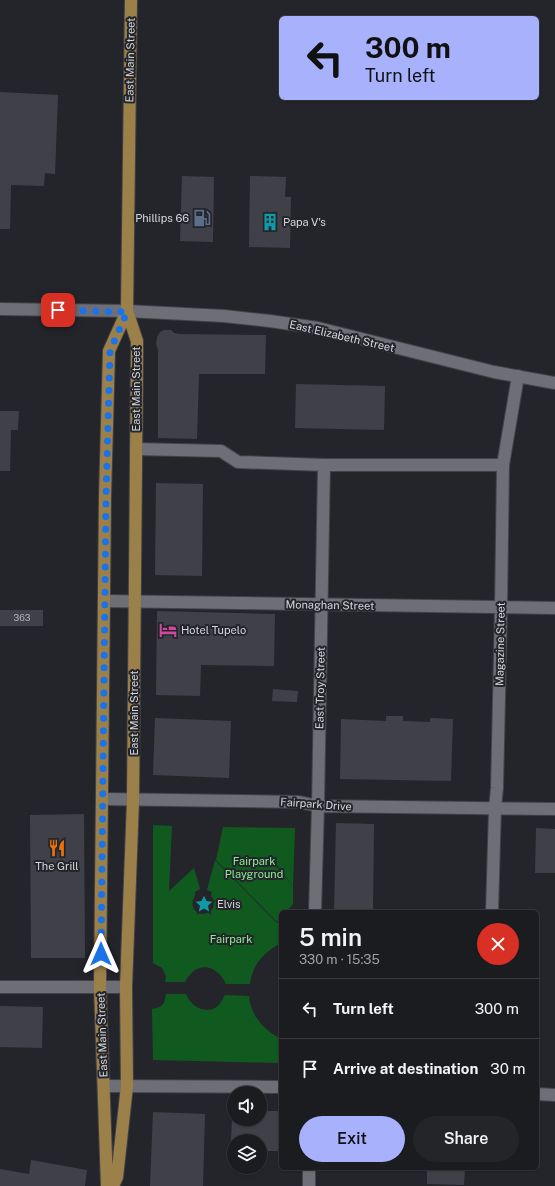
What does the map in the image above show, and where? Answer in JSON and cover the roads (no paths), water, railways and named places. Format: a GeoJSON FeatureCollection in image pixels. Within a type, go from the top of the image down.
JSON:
{"type":"FeatureCollection","features":[{"type":"Feature","properties":{"kind":"main road","name":"East Main Street"},"geometry":{"type":"LineString","coordinates":[[113,1186],[117,1177],[127,1086],[126,986],[133,800],[137,341],[127,312],[131,0]]}},
{"type":"Feature","properties":{"kind":"main road","name":"East Main Street"},"geometry":{"type":"LineString","coordinates":[[107,1186],[100,986],[106,497],[110,351],[127,312]]}},
{"type":"Feature","properties":{"kind":"street","name":"East Elizabeth Street"},"geometry":{"type":"LineString","coordinates":[[0,309],[224,316],[270,321],[318,328],[494,372],[555,383]]}},
{"type":"Feature","properties":{"kind":"street","name":"Magazine Street"},"geometry":{"type":"LineString","coordinates":[[492,910],[497,788],[501,608],[502,465],[518,376]]}},
{"type":"Feature","properties":{"kind":"street"},"geometry":{"type":"LineString","coordinates":[[136,449],[221,451],[238,462],[324,465],[502,465]]}},
{"type":"Feature","properties":{"kind":"street","name":"East Troy Street"},"geometry":{"type":"LineString","coordinates":[[315,910],[324,465]]}},
{"type":"Feature","properties":{"kind":"street","name":"Monaghan Street"},"geometry":{"type":"LineString","coordinates":[[104,601],[555,608]]}},
{"type":"Feature","properties":{"kind":"street","name":"Fairpark Drive"},"geometry":{"type":"LineString","coordinates":[[102,799],[300,802],[318,806],[555,809]]}},
{"type":"Feature","properties":{"kind":"street"},"geometry":{"type":"LineString","coordinates":[[0,987],[126,986]]}},
{"type":"Feature","properties":{"kind":"street"},"geometry":{"type":"LineString","coordinates":[[104,1086],[279,1087]]}},
{"type":"Feature","properties":{"kind":"street"},"geometry":{"type":"LineString","coordinates":[[539,1094],[555,1095]]}},
{"type":"Feature","properties":{"kind":"street"},"geometry":{"type":"LineString","coordinates":[[309,1170],[309,1186]]}},
{"type":"Feature","properties":{"kind":"place","name":"Phillips 66"},"geometry":{"type":"Point","coordinates":[202,218]}},
{"type":"Feature","properties":{"kind":"place","name":"Papa V's"},"geometry":{"type":"Point","coordinates":[270,222]}},
{"type":"Feature","properties":{"kind":"place","name":"Hotel Tupelo"},"geometry":{"type":"Point","coordinates":[168,630]}},
{"type":"Feature","properties":{"kind":"place","name":"The Grill"},"geometry":{"type":"Point","coordinates":[57,848]}},
{"type":"Feature","properties":{"kind":"place","name":"Elvis"},"geometry":{"type":"Point","coordinates":[204,904]}},
{"type":"Feature","properties":{"kind":"park label","name":"Fairpark Playground"},"geometry":{"type":"Point","coordinates":[254,867]}},
{"type":"Feature","properties":{"kind":"park label","name":"Fairpark"},"geometry":{"type":"Point","coordinates":[231,939]}}]}
